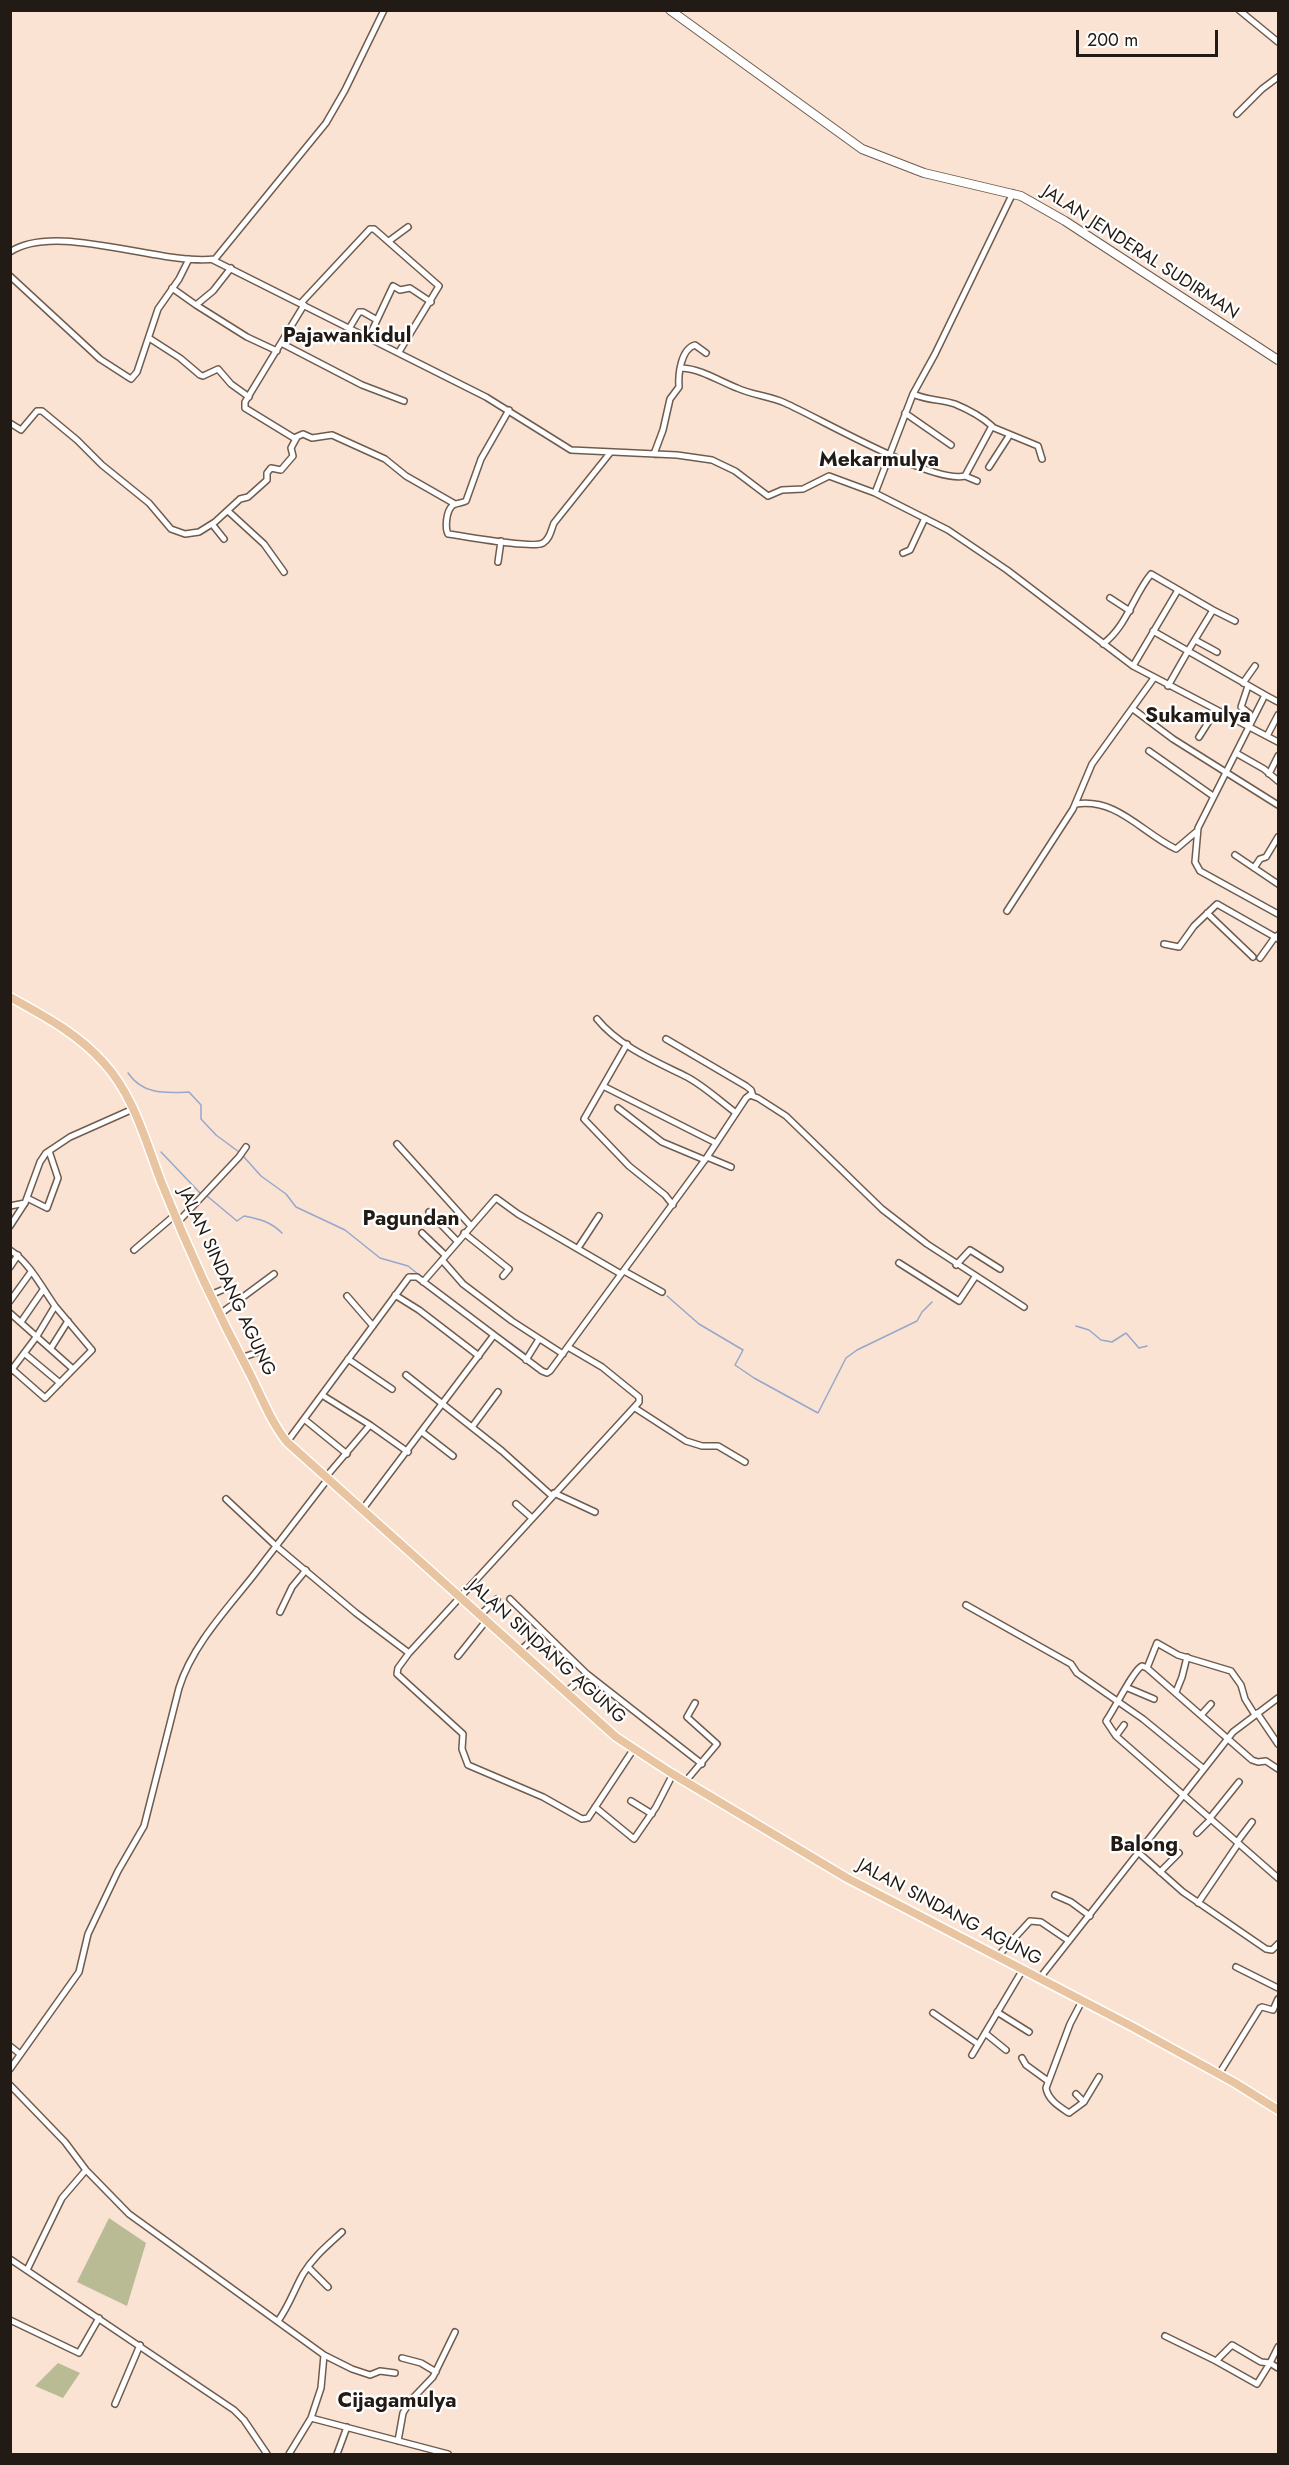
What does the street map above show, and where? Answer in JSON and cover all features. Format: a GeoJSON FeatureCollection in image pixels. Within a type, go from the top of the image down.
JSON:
{"type":"FeatureCollection","features":[{"type":"Feature","properties":{"kind":"main road","name":"JALAN JENDERAL SUDIRMAN"},"geometry":{"type":"LineString","coordinates":[[670,10],[862,149],[924,173],[1013,193],[1065,221],[1278,360]]}},
{"type":"Feature","properties":{"kind":"main road","name":"JALAN SINDANG AGUNG"},"geometry":{"type":"LineString","coordinates":[[10,997],[52,1020],[86,1045],[112,1072],[133,1109],[210,1295],[287,1442],[566,1692],[633,1750],[847,1878],[1219,2074],[1278,2110]]}},
{"type":"Feature","properties":{"kind":"street"},"geometry":{"type":"LineString","coordinates":[[213,260],[326,123],[345,90],[384,10]]}},
{"type":"Feature","properties":{"kind":"street"},"geometry":{"type":"LineString","coordinates":[[1239,10],[1278,42]]}},
{"type":"Feature","properties":{"kind":"street"},"geometry":{"type":"LineString","coordinates":[[1237,114],[1278,77]]}},
{"type":"Feature","properties":{"kind":"street"},"geometry":{"type":"LineString","coordinates":[[875,493],[913,394],[935,354],[1013,193]]}},
{"type":"Feature","properties":{"kind":"street"},"geometry":{"type":"LineString","coordinates":[[389,241],[408,227]]}},
{"type":"Feature","properties":{"kind":"street"},"geometry":{"type":"LineString","coordinates":[[399,352],[439,289],[438,285],[389,241],[374,229],[370,229],[302,304],[277,351],[244,403],[245,408],[291,436],[297,437],[303,434],[312,438],[328,435],[340,438],[385,459],[406,476],[454,504],[466,501],[481,459],[510,410]]}},
{"type":"Feature","properties":{"kind":"street"},"geometry":{"type":"LineString","coordinates":[[10,252],[25,244],[58,241],[189,259],[213,260],[350,327],[510,410],[571,450],[677,454],[722,463],[748,479],[768,496],[782,490],[803,489],[829,476],[875,493],[924,518],[992,559],[1133,666],[1278,742]]}},
{"type":"Feature","properties":{"kind":"street"},"geometry":{"type":"LineString","coordinates":[[10,276],[100,359],[131,379],[135,376],[158,309],[189,259]]}},
{"type":"Feature","properties":{"kind":"street"},"geometry":{"type":"LineString","coordinates":[[196,305],[213,291],[231,268]]}},
{"type":"Feature","properties":{"kind":"street"},"geometry":{"type":"LineString","coordinates":[[369,337],[393,286],[400,290],[410,288],[431,302]]}},
{"type":"Feature","properties":{"kind":"street"},"geometry":{"type":"LineString","coordinates":[[172,288],[247,337],[277,351]]}},
{"type":"Feature","properties":{"kind":"street"},"geometry":{"type":"LineString","coordinates":[[350,327],[361,311],[376,320]]}},
{"type":"Feature","properties":{"kind":"street"},"geometry":{"type":"LineString","coordinates":[[149,338],[180,358],[200,375],[203,376],[218,369],[231,384],[249,397]]}},
{"type":"Feature","properties":{"kind":"street"},"geometry":{"type":"LineString","coordinates":[[281,343],[362,385],[404,401]]}},
{"type":"Feature","properties":{"kind":"street"},"geometry":{"type":"LineString","coordinates":[[654,454],[663,430],[670,399],[679,387],[678,378],[682,368],[682,358],[692,345],[697,345],[706,353]]}},
{"type":"Feature","properties":{"kind":"street"},"geometry":{"type":"LineString","coordinates":[[682,368],[696,370],[740,390],[782,402],[900,461],[931,471],[965,476],[977,481]]}},
{"type":"Feature","properties":{"kind":"street"},"geometry":{"type":"LineString","coordinates":[[913,394],[928,401],[953,404],[981,417],[992,427],[1008,436],[1038,446],[1042,459]]}},
{"type":"Feature","properties":{"kind":"street"},"geometry":{"type":"LineString","coordinates":[[10,423],[21,430],[24,429],[39,410],[149,503],[171,529],[192,534],[212,524],[241,498],[248,497],[267,480],[267,473],[271,468],[281,470],[293,456],[291,449],[297,437]]}},
{"type":"Feature","properties":{"kind":"street"},"geometry":{"type":"LineString","coordinates":[[905,413],[951,445]]}},
{"type":"Feature","properties":{"kind":"street"},"geometry":{"type":"LineString","coordinates":[[965,476],[992,427]]}},
{"type":"Feature","properties":{"kind":"street"},"geometry":{"type":"LineString","coordinates":[[989,467],[1008,436]]}},
{"type":"Feature","properties":{"kind":"street"},"geometry":{"type":"LineString","coordinates":[[454,504],[445,526],[448,534],[532,545],[542,544],[549,536],[554,523],[610,453]]}},
{"type":"Feature","properties":{"kind":"street"},"geometry":{"type":"LineString","coordinates":[[228,511],[264,544],[284,572]]}},
{"type":"Feature","properties":{"kind":"street"},"geometry":{"type":"LineString","coordinates":[[903,553],[910,550],[924,518]]}},
{"type":"Feature","properties":{"kind":"street"},"geometry":{"type":"LineString","coordinates":[[212,524],[224,539]]}},
{"type":"Feature","properties":{"kind":"street"},"geometry":{"type":"LineString","coordinates":[[498,562],[501,541]]}},
{"type":"Feature","properties":{"kind":"street"},"geometry":{"type":"LineString","coordinates":[[1103,644],[1111,638],[1130,611],[1150,575],[1235,621]]}},
{"type":"Feature","properties":{"kind":"street"},"geometry":{"type":"LineString","coordinates":[[1133,666],[1178,590]]}},
{"type":"Feature","properties":{"kind":"street"},"geometry":{"type":"LineString","coordinates":[[1110,598],[1130,611]]}},
{"type":"Feature","properties":{"kind":"street"},"geometry":{"type":"LineString","coordinates":[[1168,686],[1213,610]]}},
{"type":"Feature","properties":{"kind":"street"},"geometry":{"type":"LineString","coordinates":[[1154,631],[1278,702]]}},
{"type":"Feature","properties":{"kind":"street"},"geometry":{"type":"LineString","coordinates":[[1195,640],[1217,652]]}},
{"type":"Feature","properties":{"kind":"street"},"geometry":{"type":"LineString","coordinates":[[1250,726],[1248,722],[1250,714],[1241,707],[1246,685],[1255,666]]}},
{"type":"Feature","properties":{"kind":"street"},"geometry":{"type":"LineString","coordinates":[[1007,911],[1076,804],[1092,764],[1154,678]]}},
{"type":"Feature","properties":{"kind":"street"},"geometry":{"type":"LineString","coordinates":[[1265,695],[1197,831],[1195,862],[1197,868],[1278,914]]}},
{"type":"Feature","properties":{"kind":"street"},"geometry":{"type":"LineString","coordinates":[[1133,709],[1173,739],[1278,806]]}},
{"type":"Feature","properties":{"kind":"street"},"geometry":{"type":"LineString","coordinates":[[1199,737],[1216,710]]}},
{"type":"Feature","properties":{"kind":"street"},"geometry":{"type":"LineString","coordinates":[[1267,736],[1278,715]]}},
{"type":"Feature","properties":{"kind":"street"},"geometry":{"type":"LineString","coordinates":[[1149,751],[1213,796]]}},
{"type":"Feature","properties":{"kind":"street"},"geometry":{"type":"LineString","coordinates":[[1236,753],[1278,781]]}},
{"type":"Feature","properties":{"kind":"street"},"geometry":{"type":"LineString","coordinates":[[1269,774],[1278,756]]}},
{"type":"Feature","properties":{"kind":"street"},"geometry":{"type":"LineString","coordinates":[[1076,804],[1092,802],[1108,807],[1153,837],[1176,849],[1197,831]]}},
{"type":"Feature","properties":{"kind":"street"},"geometry":{"type":"LineString","coordinates":[[1254,868],[1260,859],[1266,857],[1278,837]]}},
{"type":"Feature","properties":{"kind":"street"},"geometry":{"type":"LineString","coordinates":[[1235,855],[1278,884]]}},
{"type":"Feature","properties":{"kind":"street"},"geometry":{"type":"LineString","coordinates":[[1164,944],[1179,947],[1212,906],[1219,904],[1277,937],[1257,957],[1207,914]]}},
{"type":"Feature","properties":{"kind":"street"},"geometry":{"type":"LineString","coordinates":[[597,1019],[612,1036],[687,1078],[736,1113]]}},
{"type":"Feature","properties":{"kind":"street"},"geometry":{"type":"LineString","coordinates":[[666,1039],[746,1086],[751,1090],[753,1096],[786,1116],[882,1209],[957,1265],[1024,1307]]}},
{"type":"Feature","properties":{"kind":"street"},"geometry":{"type":"LineString","coordinates":[[627,1044],[584,1116],[584,1121],[629,1166],[665,1194],[673,1205]]}},
{"type":"Feature","properties":{"kind":"street"},"geometry":{"type":"LineString","coordinates":[[603,1086],[716,1143]]}},
{"type":"Feature","properties":{"kind":"street"},"geometry":{"type":"LineString","coordinates":[[287,1442],[409,1277],[415,1276],[547,1373],[673,1205],[746,1098],[753,1096]]}},
{"type":"Feature","properties":{"kind":"street"},"geometry":{"type":"LineString","coordinates":[[618,1108],[662,1142],[731,1167]]}},
{"type":"Feature","properties":{"kind":"street"},"geometry":{"type":"LineString","coordinates":[[10,1226],[26,1201],[40,1162],[50,1151],[69,1137],[133,1109]]}},
{"type":"Feature","properties":{"kind":"street"},"geometry":{"type":"LineString","coordinates":[[397,1144],[471,1226]]}},
{"type":"Feature","properties":{"kind":"street"},"geometry":{"type":"LineString","coordinates":[[134,1250],[177,1219],[246,1147]]}},
{"type":"Feature","properties":{"kind":"street"},"geometry":{"type":"LineString","coordinates":[[10,1206],[26,1201],[47,1208],[58,1178],[50,1151]]}},
{"type":"Feature","properties":{"kind":"street"},"geometry":{"type":"LineString","coordinates":[[423,1282],[496,1198],[518,1214],[578,1248],[662,1292]]}},
{"type":"Feature","properties":{"kind":"street"},"geometry":{"type":"LineString","coordinates":[[429,1212],[457,1241]]}},
{"type":"Feature","properties":{"kind":"street"},"geometry":{"type":"LineString","coordinates":[[578,1248],[599,1216]]}},
{"type":"Feature","properties":{"kind":"street"},"geometry":{"type":"LineString","coordinates":[[422,1233],[463,1284],[563,1354]]}},
{"type":"Feature","properties":{"kind":"street"},"geometry":{"type":"LineString","coordinates":[[464,1233],[509,1269],[503,1276]]}},
{"type":"Feature","properties":{"kind":"street"},"geometry":{"type":"LineString","coordinates":[[10,1250],[18,1255],[55,1306],[92,1350],[45,1398],[11,1370],[37,1336],[55,1306]]}},
{"type":"Feature","properties":{"kind":"street"},"geometry":{"type":"LineString","coordinates":[[957,1265],[970,1250],[1000,1269]]}},
{"type":"Feature","properties":{"kind":"street"},"geometry":{"type":"LineString","coordinates":[[10,1266],[18,1255]]}},
{"type":"Feature","properties":{"kind":"street"},"geometry":{"type":"LineString","coordinates":[[899,1263],[959,1301],[975,1277]]}},
{"type":"Feature","properties":{"kind":"street"},"geometry":{"type":"LineString","coordinates":[[10,1301],[31,1272]]}},
{"type":"Feature","properties":{"kind":"street"},"geometry":{"type":"LineString","coordinates":[[220,1314],[274,1274]]}},
{"type":"Feature","properties":{"kind":"street"},"geometry":{"type":"LineString","coordinates":[[21,1322],[43,1290]]}},
{"type":"Feature","properties":{"kind":"street"},"geometry":{"type":"LineString","coordinates":[[210,1295],[222,1290]]}},
{"type":"Feature","properties":{"kind":"street"},"geometry":{"type":"LineString","coordinates":[[395,1295],[419,1310],[478,1356]]}},
{"type":"Feature","properties":{"kind":"street"},"geometry":{"type":"LineString","coordinates":[[346,1296],[373,1326]]}},
{"type":"Feature","properties":{"kind":"street"},"geometry":{"type":"LineString","coordinates":[[10,1313],[73,1369]]}},
{"type":"Feature","properties":{"kind":"street"},"geometry":{"type":"LineString","coordinates":[[51,1348],[68,1321]]}},
{"type":"Feature","properties":{"kind":"street"},"geometry":{"type":"LineString","coordinates":[[362,1510],[494,1335]]}},
{"type":"Feature","properties":{"kind":"street"},"geometry":{"type":"LineString","coordinates":[[528,1357],[539,1339]]}},
{"type":"Feature","properties":{"kind":"street"},"geometry":{"type":"LineString","coordinates":[[568,1347],[602,1367],[640,1400],[478,1579],[459,1596],[409,1653],[398,1668],[397,1674],[463,1734],[462,1749],[468,1765],[543,1797],[582,1819],[588,1818],[633,1750]]}},
{"type":"Feature","properties":{"kind":"street"},"geometry":{"type":"LineString","coordinates":[[241,1358],[258,1352]]}},
{"type":"Feature","properties":{"kind":"street"},"geometry":{"type":"LineString","coordinates":[[24,1353],[60,1383]]}},
{"type":"Feature","properties":{"kind":"street"},"geometry":{"type":"LineString","coordinates":[[348,1359],[392,1389]]}},
{"type":"Feature","properties":{"kind":"street"},"geometry":{"type":"LineString","coordinates":[[406,1375],[553,1494],[595,1512]]}},
{"type":"Feature","properties":{"kind":"street"},"geometry":{"type":"LineString","coordinates":[[472,1427],[498,1392]]}},
{"type":"Feature","properties":{"kind":"street"},"geometry":{"type":"LineString","coordinates":[[322,1395],[408,1452]]}},
{"type":"Feature","properties":{"kind":"street"},"geometry":{"type":"LineString","coordinates":[[635,1408],[686,1441],[702,1446],[718,1446],[745,1462]]}},
{"type":"Feature","properties":{"kind":"street"},"geometry":{"type":"LineString","coordinates":[[304,1419],[347,1454]]}},
{"type":"Feature","properties":{"kind":"street"},"geometry":{"type":"LineString","coordinates":[[10,2069],[79,1972],[88,1934],[118,1871],[144,1826],[180,1683],[205,1638],[370,1425]]}},
{"type":"Feature","properties":{"kind":"street"},"geometry":{"type":"LineString","coordinates":[[422,1431],[453,1456]]}},
{"type":"Feature","properties":{"kind":"street"},"geometry":{"type":"LineString","coordinates":[[226,1499],[276,1546],[409,1653]]}},
{"type":"Feature","properties":{"kind":"street"},"geometry":{"type":"LineString","coordinates":[[516,1504],[532,1518]]}},
{"type":"Feature","properties":{"kind":"street"},"geometry":{"type":"LineString","coordinates":[[280,1611],[292,1587],[306,1570]]}},
{"type":"Feature","properties":{"kind":"street"},"geometry":{"type":"LineString","coordinates":[[458,1656],[497,1599]]}},
{"type":"Feature","properties":{"kind":"street"},"geometry":{"type":"LineString","coordinates":[[510,1599],[587,1674],[702,1764]]}},
{"type":"Feature","properties":{"kind":"street"},"geometry":{"type":"LineString","coordinates":[[966,1605],[1068,1662],[1077,1673],[1119,1701],[1204,1769]]}},
{"type":"Feature","properties":{"kind":"street"},"geometry":{"type":"LineString","coordinates":[[520,1651],[541,1631]]}},
{"type":"Feature","properties":{"kind":"street"},"geometry":{"type":"LineString","coordinates":[[1147,1668],[1157,1643],[1187,1657],[1231,1671],[1241,1685],[1245,1699],[1278,1744]]}},
{"type":"Feature","properties":{"kind":"street"},"geometry":{"type":"LineString","coordinates":[[1176,1692],[1187,1657]]}},
{"type":"Feature","properties":{"kind":"street"},"geometry":{"type":"LineString","coordinates":[[1278,1769],[1266,1761],[1256,1761],[1227,1739],[1147,1668],[1140,1666],[1106,1722],[1116,1736],[1278,1878]]}},
{"type":"Feature","properties":{"kind":"street"},"geometry":{"type":"LineString","coordinates":[[566,1692],[587,1674]]}},
{"type":"Feature","properties":{"kind":"street"},"geometry":{"type":"LineString","coordinates":[[1128,1688],[1154,1699]]}},
{"type":"Feature","properties":{"kind":"street"},"geometry":{"type":"LineString","coordinates":[[1039,1978],[1227,1739],[1278,1698]]}},
{"type":"Feature","properties":{"kind":"street"},"geometry":{"type":"LineString","coordinates":[[685,1782],[717,1744],[687,1718],[695,1703]]}},
{"type":"Feature","properties":{"kind":"street"},"geometry":{"type":"LineString","coordinates":[[1201,1715],[1211,1704]]}},
{"type":"Feature","properties":{"kind":"street"},"geometry":{"type":"LineString","coordinates":[[1116,1736],[1124,1725]]}},
{"type":"Feature","properties":{"kind":"street"},"geometry":{"type":"LineString","coordinates":[[595,1807],[633,1839],[652,1814],[673,1774]]}},
{"type":"Feature","properties":{"kind":"street"},"geometry":{"type":"LineString","coordinates":[[1197,1833],[1239,1782]]}},
{"type":"Feature","properties":{"kind":"street"},"geometry":{"type":"LineString","coordinates":[[631,1801],[652,1814]]}},
{"type":"Feature","properties":{"kind":"street"},"geometry":{"type":"LineString","coordinates":[[1198,1903],[1252,1822]]}},
{"type":"Feature","properties":{"kind":"street"},"geometry":{"type":"LineString","coordinates":[[1139,1853],[1198,1903],[1266,1949],[1272,1950],[1278,1944]]}},
{"type":"Feature","properties":{"kind":"street"},"geometry":{"type":"LineString","coordinates":[[1161,1872],[1179,1853]]}},
{"type":"Feature","properties":{"kind":"street"},"geometry":{"type":"LineString","coordinates":[[1055,1895],[1071,1902],[1090,1916]]}},
{"type":"Feature","properties":{"kind":"street"},"geometry":{"type":"LineString","coordinates":[[997,1958],[1030,1921],[1041,1922],[1069,1941]]}},
{"type":"Feature","properties":{"kind":"street"},"geometry":{"type":"LineString","coordinates":[[1236,1967],[1278,1988]]}},
{"type":"Feature","properties":{"kind":"street"},"geometry":{"type":"LineString","coordinates":[[972,2055],[1022,1971]]}},
{"type":"Feature","properties":{"kind":"street"},"geometry":{"type":"LineString","coordinates":[[1219,2074],[1260,2008],[1273,2010],[1278,1999]]}},
{"type":"Feature","properties":{"kind":"street"},"geometry":{"type":"LineString","coordinates":[[1082,2001],[1070,2024],[1046,2088],[1048,2095],[1069,2113],[1084,2102],[1099,2077]]}},
{"type":"Feature","properties":{"kind":"street"},"geometry":{"type":"LineString","coordinates":[[997,2012],[1029,2032]]}},
{"type":"Feature","properties":{"kind":"street"},"geometry":{"type":"LineString","coordinates":[[933,2013],[978,2044]]}},
{"type":"Feature","properties":{"kind":"street"},"geometry":{"type":"LineString","coordinates":[[985,2033],[1006,2050]]}},
{"type":"Feature","properties":{"kind":"street"},"geometry":{"type":"LineString","coordinates":[[10,2046],[20,2054]]}},
{"type":"Feature","properties":{"kind":"street"},"geometry":{"type":"LineString","coordinates":[[1022,2058],[1026,2066],[1048,2081]]}},
{"type":"Feature","properties":{"kind":"street"},"geometry":{"type":"LineString","coordinates":[[10,2085],[129,2214],[324,2355],[370,2375],[380,2370],[395,2373]]}},
{"type":"Feature","properties":{"kind":"street"},"geometry":{"type":"LineString","coordinates":[[1076,2094],[1084,2102]]}},
{"type":"Feature","properties":{"kind":"street"},"geometry":{"type":"LineString","coordinates":[[27,2270],[62,2199],[86,2170]]}},
{"type":"Feature","properties":{"kind":"street"},"geometry":{"type":"LineString","coordinates":[[278,2321],[289,2305],[308,2267],[342,2232]]}},
{"type":"Feature","properties":{"kind":"street"},"geometry":{"type":"LineString","coordinates":[[10,2259],[140,2345],[238,2414],[267,2454]]}},
{"type":"Feature","properties":{"kind":"street"},"geometry":{"type":"LineString","coordinates":[[308,2267],[328,2287]]}},
{"type":"Feature","properties":{"kind":"street"},"geometry":{"type":"LineString","coordinates":[[10,2320],[79,2352],[99,2318]]}},
{"type":"Feature","properties":{"kind":"street"},"geometry":{"type":"LineString","coordinates":[[398,2441],[400,2422],[407,2405],[436,2372],[455,2332]]}},
{"type":"Feature","properties":{"kind":"street"},"geometry":{"type":"LineString","coordinates":[[1165,2336],[1257,2384],[1278,2348]]}},
{"type":"Feature","properties":{"kind":"street"},"geometry":{"type":"LineString","coordinates":[[115,2404],[140,2345]]}},
{"type":"Feature","properties":{"kind":"street"},"geometry":{"type":"LineString","coordinates":[[1216,2361],[1232,2345],[1261,2362],[1270,2363],[1278,2368]]}},
{"type":"Feature","properties":{"kind":"street"},"geometry":{"type":"LineString","coordinates":[[289,2454],[311,2418],[321,2388],[324,2355]]}},
{"type":"Feature","properties":{"kind":"street"},"geometry":{"type":"LineString","coordinates":[[402,2358],[421,2363],[436,2372]]}},
{"type":"Feature","properties":{"kind":"street"},"geometry":{"type":"LineString","coordinates":[[311,2418],[448,2454]]}},
{"type":"Feature","properties":{"kind":"street"},"geometry":{"type":"LineString","coordinates":[[337,2454],[347,2427]]}},
{"type":"Feature","properties":{"kind":"green space"},"geometry":{"type":"Polygon","coordinates":[[[109,2218],[146,2243],[127,2306],[77,2282],[109,2218]]]}},
{"type":"Feature","properties":{"kind":"green space"},"geometry":{"type":"Polygon","coordinates":[[[58,2363],[80,2373],[63,2398],[35,2386],[58,2363]]]}},
{"type":"Feature","properties":{"kind":"waterway"},"geometry":{"type":"LineString","coordinates":[[128,1073],[140,1085],[148,1089],[163,1092],[189,1092],[201,1105],[201,1119],[216,1135],[239,1152]]}},
{"type":"Feature","properties":{"kind":"waterway"},"geometry":{"type":"LineString","coordinates":[[161,1152],[202,1195]]}},
{"type":"Feature","properties":{"kind":"waterway"},"geometry":{"type":"LineString","coordinates":[[244,1157],[261,1176],[286,1194],[296,1207],[345,1230],[380,1258],[408,1266],[423,1278]]}},
{"type":"Feature","properties":{"kind":"waterway"},"geometry":{"type":"LineString","coordinates":[[207,1196],[237,1221],[244,1216],[255,1218],[282,1233]]}},
{"type":"Feature","properties":{"kind":"waterway"},"geometry":{"type":"LineString","coordinates":[[667,1296],[699,1324],[743,1350],[735,1365],[818,1413],[846,1358],[857,1350],[917,1321],[932,1302]]}},
{"type":"Feature","properties":{"kind":"waterway"},"geometry":{"type":"LineString","coordinates":[[474,1317],[526,1354]]}},
{"type":"Feature","properties":{"kind":"waterway"},"geometry":{"type":"LineString","coordinates":[[1076,1326],[1089,1330],[1101,1340],[1112,1342],[1126,1333],[1139,1348],[1147,1346]]}},
{"type":"Feature","properties":{"kind":"district","name":"Pajawankidul"},"geometry":{"type":"Point","coordinates":[347,337]}},
{"type":"Feature","properties":{"kind":"district","name":"Mekarmulya"},"geometry":{"type":"Point","coordinates":[879,461]}},
{"type":"Feature","properties":{"kind":"district","name":"Sukamulya"},"geometry":{"type":"Point","coordinates":[1198,717]}},
{"type":"Feature","properties":{"kind":"district","name":"Pagundan"},"geometry":{"type":"Point","coordinates":[411,1220]}},
{"type":"Feature","properties":{"kind":"district","name":"Balong"},"geometry":{"type":"Point","coordinates":[1144,1846]}},
{"type":"Feature","properties":{"kind":"district","name":"Cijagamulya"},"geometry":{"type":"Point","coordinates":[397,2402]}}]}
